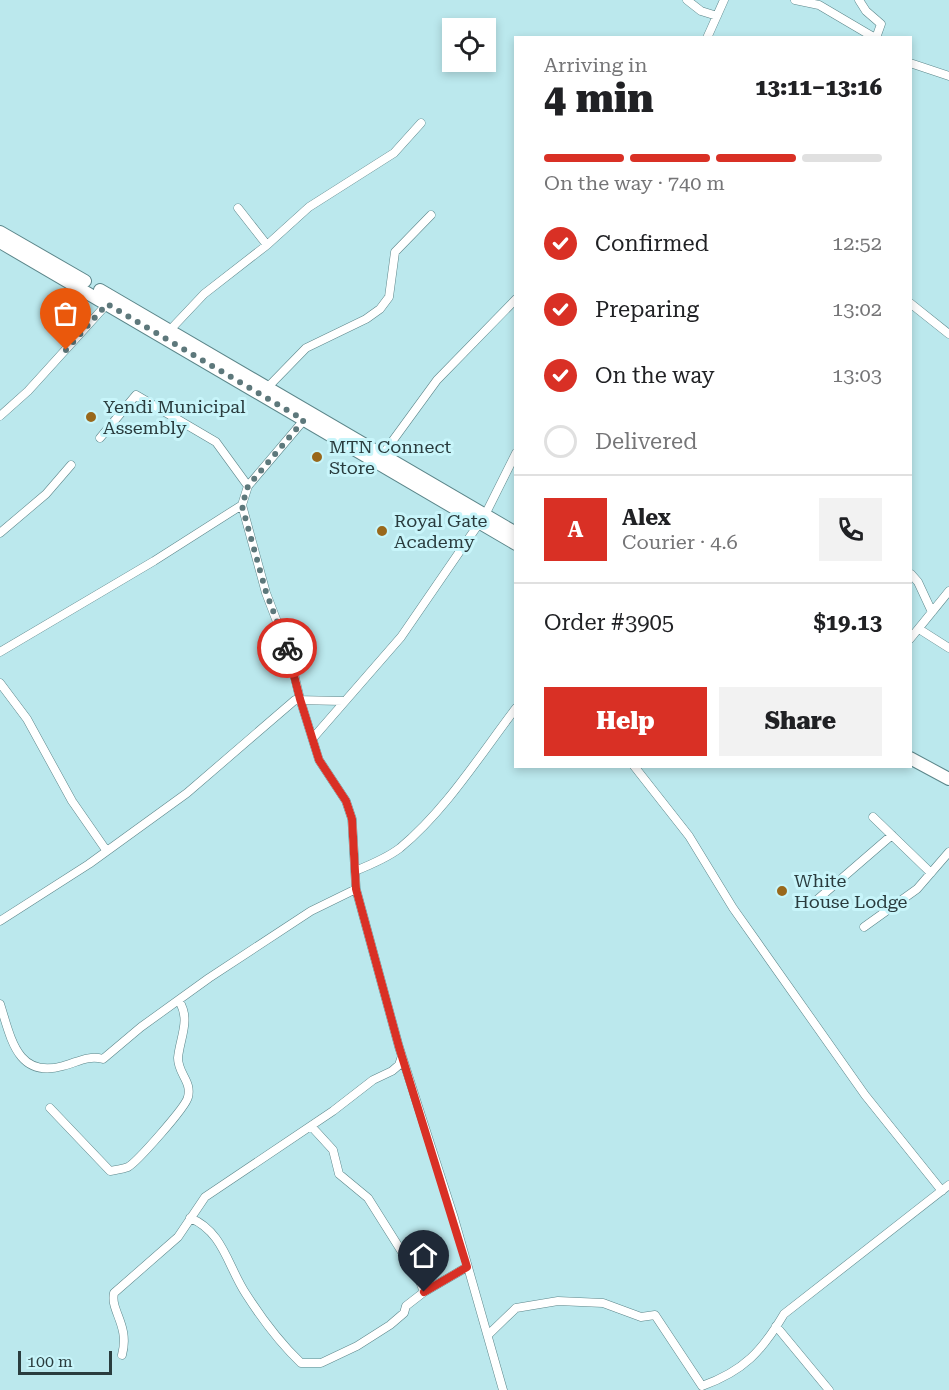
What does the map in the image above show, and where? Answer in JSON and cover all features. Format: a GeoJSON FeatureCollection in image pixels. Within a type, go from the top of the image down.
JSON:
{"type":"FeatureCollection","features":[{"type":"Feature","properties":{"kind":"highway"},"geometry":{"type":"LineString","coordinates":[[0,232],[304,420],[482,518],[514,532]]}},
{"type":"Feature","properties":{"kind":"highway"},"geometry":{"type":"LineString","coordinates":[[0,242],[170,330],[383,454],[514,542]]}},
{"type":"Feature","properties":{"kind":"highway"},"geometry":{"type":"LineString","coordinates":[[912,759],[949,779]]}},
{"type":"Feature","properties":{"kind":"street"},"geometry":{"type":"LineString","coordinates":[[687,0],[701,11],[717,16]]}},
{"type":"Feature","properties":{"kind":"street"},"geometry":{"type":"LineString","coordinates":[[708,36],[724,0]]}},
{"type":"Feature","properties":{"kind":"street"},"geometry":{"type":"LineString","coordinates":[[795,0],[819,5],[872,36]]}},
{"type":"Feature","properties":{"kind":"street"},"geometry":{"type":"LineString","coordinates":[[859,0],[880,24],[876,36]]}},
{"type":"Feature","properties":{"kind":"street"},"geometry":{"type":"LineString","coordinates":[[912,64],[949,76]]}},
{"type":"Feature","properties":{"kind":"street"},"geometry":{"type":"LineString","coordinates":[[170,330],[204,294],[267,245],[309,207],[394,153],[421,123]]}},
{"type":"Feature","properties":{"kind":"street"},"geometry":{"type":"LineString","coordinates":[[238,208],[267,245]]}},
{"type":"Feature","properties":{"kind":"street"},"geometry":{"type":"LineString","coordinates":[[267,388],[306,348],[366,319],[380,309],[389,297],[396,252],[432,215]]}},
{"type":"Feature","properties":{"kind":"street"},"geometry":{"type":"LineString","coordinates":[[0,416],[28,391],[109,300]]}},
{"type":"Feature","properties":{"kind":"street"},"geometry":{"type":"LineString","coordinates":[[383,454],[401,426],[437,380],[514,301]]}},
{"type":"Feature","properties":{"kind":"street"},"geometry":{"type":"LineString","coordinates":[[912,305],[949,334]]}},
{"type":"Feature","properties":{"kind":"street"},"geometry":{"type":"LineString","coordinates":[[100,438],[136,395],[216,442],[248,486]]}},
{"type":"Feature","properties":{"kind":"street"},"geometry":{"type":"LineString","coordinates":[[304,420],[248,486],[242,506],[266,592],[289,653],[300,699],[319,760],[346,801],[349,810],[355,845],[356,889],[402,1056],[503,1390]]}},
{"type":"Feature","properties":{"kind":"street"},"geometry":{"type":"LineString","coordinates":[[313,738],[401,637],[482,518],[514,457]]}},
{"type":"Feature","properties":{"kind":"street"},"geometry":{"type":"LineString","coordinates":[[0,533],[46,494],[71,465]]}},
{"type":"Feature","properties":{"kind":"street"},"geometry":{"type":"LineString","coordinates":[[0,652],[242,506]]}},
{"type":"Feature","properties":{"kind":"street"},"geometry":{"type":"LineString","coordinates":[[912,575],[918,582],[932,612]]}},
{"type":"Feature","properties":{"kind":"street"},"geometry":{"type":"LineString","coordinates":[[912,637],[949,591]]}},
{"type":"Feature","properties":{"kind":"street"},"geometry":{"type":"LineString","coordinates":[[920,629],[949,648]]}},
{"type":"Feature","properties":{"kind":"street"},"geometry":{"type":"LineString","coordinates":[[0,683],[33,728],[72,801],[106,850]]}},
{"type":"Feature","properties":{"kind":"street"},"geometry":{"type":"LineString","coordinates":[[0,921],[89,864],[187,793],[245,745],[286,706],[300,699],[343,701]]}},
{"type":"Feature","properties":{"kind":"street"},"geometry":{"type":"LineString","coordinates":[[355,871],[399,849],[417,831],[447,798],[514,711]]}},
{"type":"Feature","properties":{"kind":"street"},"geometry":{"type":"LineString","coordinates":[[636,768],[689,836],[753,937],[865,1095],[942,1191]]}},
{"type":"Feature","properties":{"kind":"street"},"geometry":{"type":"LineString","coordinates":[[873,817],[931,873]]}},
{"type":"Feature","properties":{"kind":"street"},"geometry":{"type":"LineString","coordinates":[[811,905],[892,835]]}},
{"type":"Feature","properties":{"kind":"street"},"geometry":{"type":"LineString","coordinates":[[864,927],[917,889],[949,852]]}},
{"type":"Feature","properties":{"kind":"street"},"geometry":{"type":"LineString","coordinates":[[0,1004],[13,1044],[26,1064],[37,1068],[61,1067],[92,1056],[103,1059],[141,1027],[311,911],[356,889]]}},
{"type":"Feature","properties":{"kind":"street"},"geometry":{"type":"LineString","coordinates":[[51,1108],[110,1171],[128,1167],[180,1113],[188,1099],[189,1084],[179,1068],[178,1059],[186,1012],[179,1000]]}},
{"type":"Feature","properties":{"kind":"street"},"geometry":{"type":"LineString","coordinates":[[122,1355],[125,1343],[123,1325],[112,1299],[114,1293],[188,1227],[190,1218],[205,1197],[221,1184],[311,1126],[373,1080],[392,1071],[399,1065],[402,1056]]}},
{"type":"Feature","properties":{"kind":"street"},"geometry":{"type":"LineString","coordinates":[[311,1126],[333,1150],[339,1174],[368,1198],[424,1292]]}},
{"type":"Feature","properties":{"kind":"street"},"geometry":{"type":"LineString","coordinates":[[488,1335],[516,1308],[558,1301],[603,1302],[641,1317],[655,1315],[702,1388],[731,1375],[768,1340],[784,1314],[949,1185]]}},
{"type":"Feature","properties":{"kind":"street"},"geometry":{"type":"LineString","coordinates":[[190,1218],[204,1223],[215,1234],[246,1295],[286,1349],[301,1363],[321,1363],[357,1346],[390,1325],[404,1313],[406,1306],[424,1292],[467,1267]]}},
{"type":"Feature","properties":{"kind":"street"},"geometry":{"type":"LineString","coordinates":[[777,1326],[829,1390]]}},
{"type":"Feature","properties":{"kind":"way so far"},"geometry":{"type":"LineString","coordinates":[[66,350],[107,304],[304,420],[248,486],[242,506],[266,592],[287,648]]}},
{"type":"Feature","properties":{"kind":"place","name":"Yendi Municipal Assembly"},"geometry":{"type":"Point","coordinates":[91,417]}},
{"type":"Feature","properties":{"kind":"place","name":"MTN Connect Store"},"geometry":{"type":"Point","coordinates":[317,457]}},
{"type":"Feature","properties":{"kind":"place","name":"Royal Gate Academy"},"geometry":{"type":"Point","coordinates":[382,531]}},
{"type":"Feature","properties":{"kind":"place","name":"White House Lodge"},"geometry":{"type":"Point","coordinates":[782,891]}},
{"type":"Feature","properties":{"kind":"route"},"geometry":{"type":"LineString","coordinates":[[287,648],[319,760],[346,801],[352,819],[356,889],[399,1047],[454,1218],[467,1267],[424,1292]]}}]}
